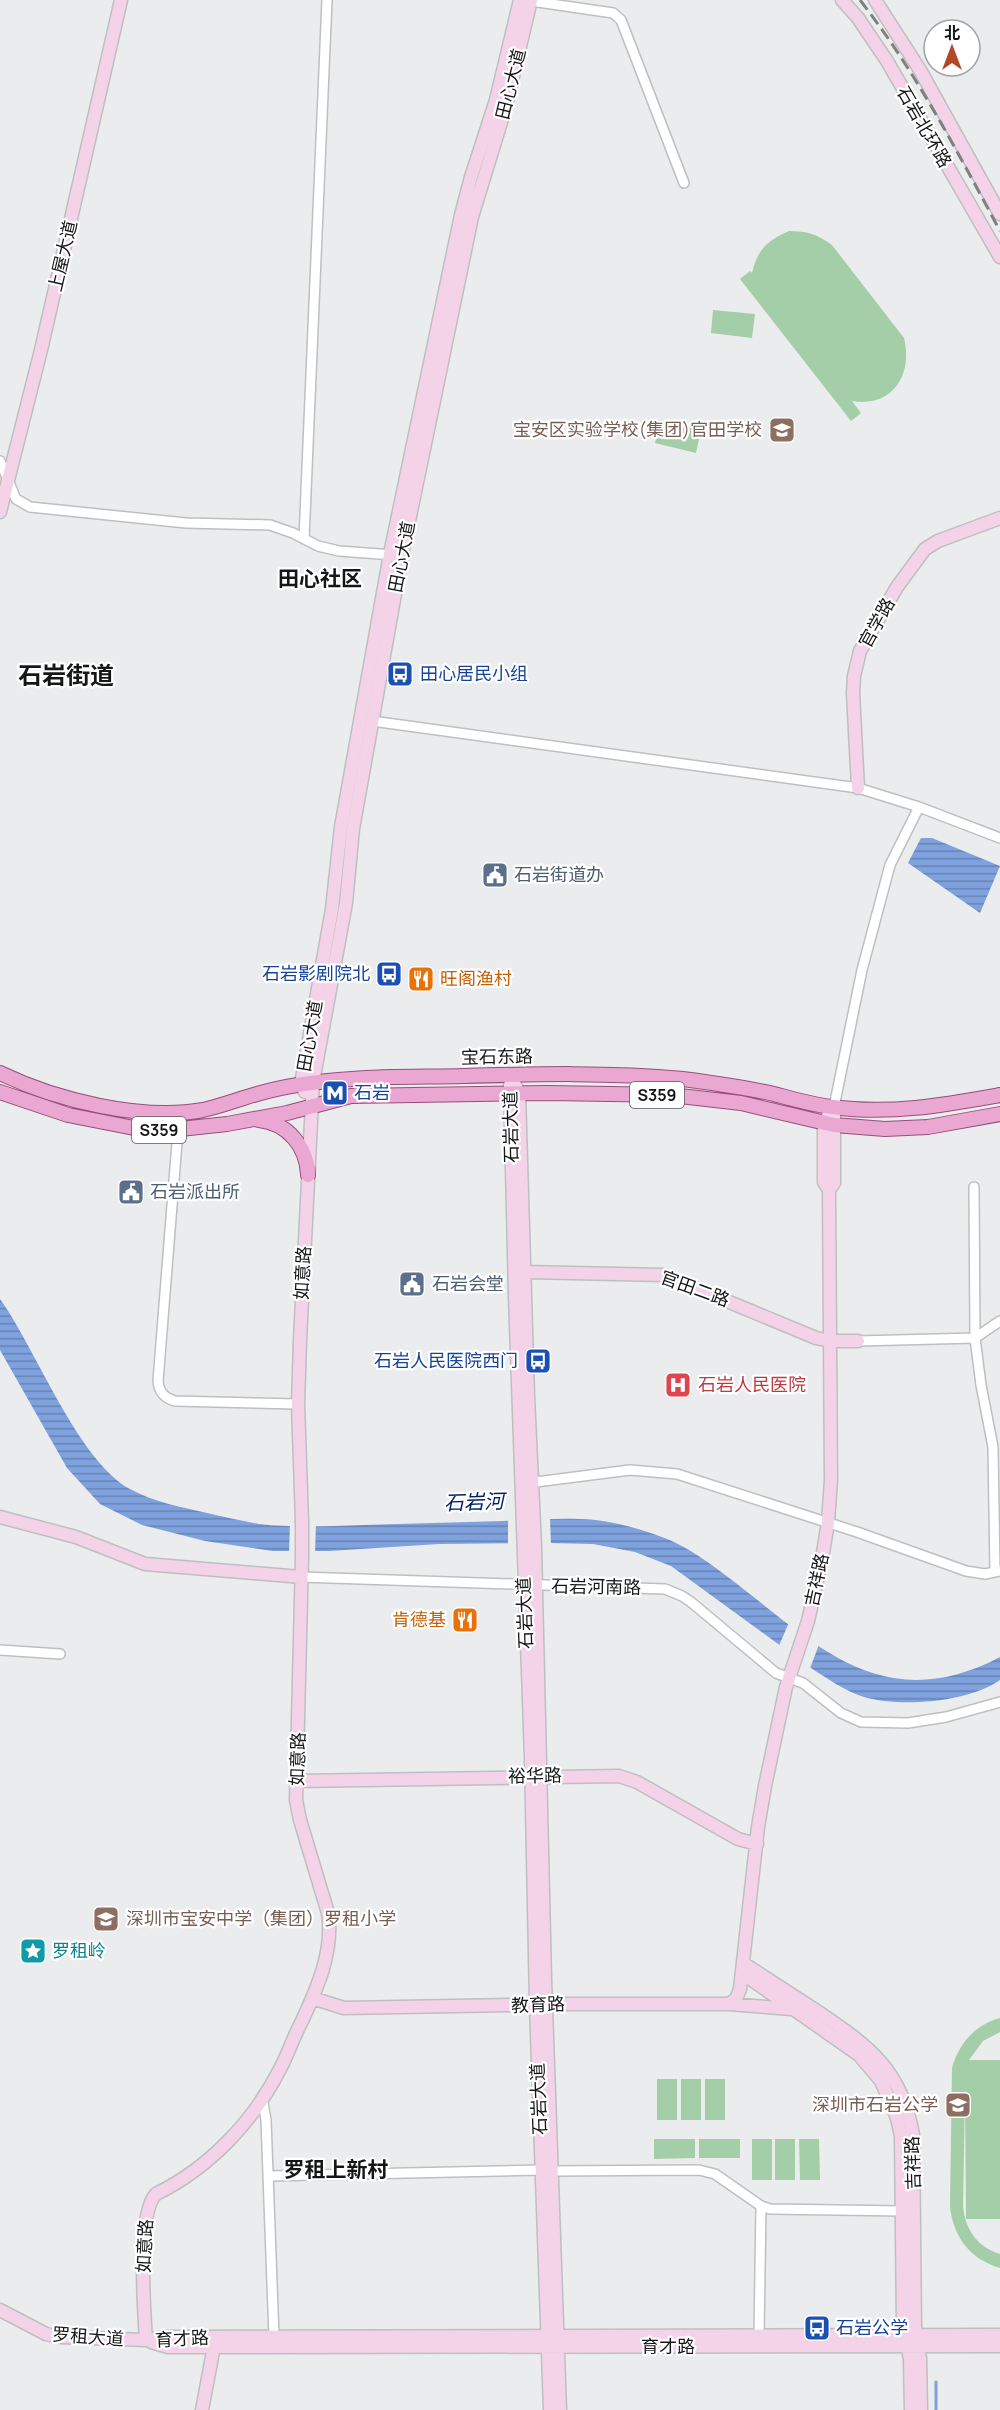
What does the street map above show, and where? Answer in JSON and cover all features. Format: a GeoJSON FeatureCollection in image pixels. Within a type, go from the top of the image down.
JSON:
{"type":"FeatureCollection","features":[{"type":"Feature","properties":{"kind":"main road","name":"宝石东路"},"geometry":{"type":"LineString","coordinates":[[0,1073],[73,1098],[155,1112],[205,1109],[256,1094],[307,1083],[353,1079],[510,1075],[615,1075],[681,1079],[744,1088],[834,1107],[864,1110],[909,1110],[1000,1095]]}},
{"type":"Feature","properties":{"kind":"main road","name":"宝石东路"},"geometry":{"type":"LineString","coordinates":[[0,1092],[95,1121],[134,1128],[178,1130],[208,1128],[254,1119],[351,1096],[515,1093],[694,1097],[741,1103],[829,1124],[864,1129],[907,1129],[1000,1114]]}},
{"type":"Feature","properties":{"kind":"main road"},"geometry":{"type":"LineString","coordinates":[[254,1119],[271,1122],[294,1137],[306,1159],[308,1175]]}},
{"type":"Feature","properties":{"kind":"street","name":"上屋大道"},"geometry":{"type":"LineString","coordinates":[[0,512],[42,350],[121,0]]}},
{"type":"Feature","properties":{"kind":"street"},"geometry":{"type":"LineString","coordinates":[[304,539],[327,0]]}},
{"type":"Feature","properties":{"kind":"street"},"geometry":{"type":"LineString","coordinates":[[527,0],[613,13],[621,20],[684,183]]}},
{"type":"Feature","properties":{"kind":"street","name":"田心大道"},"geometry":{"type":"LineString","coordinates":[[311,1107],[307,1083],[332,909],[341,827],[461,215],[527,0]]}},
{"type":"Feature","properties":{"kind":"street","name":"石岩北环路"},"geometry":{"type":"LineString","coordinates":[[842,0],[858,18],[887,62],[1000,257]]}},
{"type":"Feature","properties":{"kind":"street","name":"石岩北环路"},"geometry":{"type":"LineString","coordinates":[[874,0],[920,70],[1000,214]]}},
{"type":"Feature","properties":{"kind":"street"},"geometry":{"type":"LineString","coordinates":[[0,461],[16,499],[30,507],[186,523],[270,525],[318,546],[339,551],[396,555]]}},
{"type":"Feature","properties":{"kind":"street","name":"官学路"},"geometry":{"type":"LineString","coordinates":[[858,788],[853,693],[854,676],[860,651],[897,587],[925,549],[945,538],[1000,518]]}},
{"type":"Feature","properties":{"kind":"street","name":"田心大道"},"geometry":{"type":"LineString","coordinates":[[307,1083],[346,903],[353,829],[372,721],[396,555]]}},
{"type":"Feature","properties":{"kind":"street"},"geometry":{"type":"LineString","coordinates":[[372,721],[858,788],[919,807],[1000,838]]}},
{"type":"Feature","properties":{"kind":"street"},"geometry":{"type":"LineString","coordinates":[[829,1124],[862,970],[890,865],[919,807]]}},
{"type":"Feature","properties":{"kind":"street","name":"石岩大道"},"geometry":{"type":"LineString","coordinates":[[510,1075],[515,1093],[525,1272],[527,1483]]}},
{"type":"Feature","properties":{"kind":"street","name":"石岩大道"},"geometry":{"type":"LineString","coordinates":[[515,1093],[541,2004],[554,2342],[560,2410]]}},
{"type":"Feature","properties":{"kind":"street","name":"如意路"},"geometry":{"type":"LineString","coordinates":[[146,2340],[144,2270],[146,2218],[150,2199],[197,2170],[216,2154],[262,2097],[280,2069],[312,1998],[326,1957],[330,1926],[298,1810],[297,1781],[302,1558],[298,1404],[311,1107]]}},
{"type":"Feature","properties":{"kind":"street","name":"吉祥路"},"geometry":{"type":"LineString","coordinates":[[742,1968],[765,1786],[788,1679],[806,1629],[821,1565],[828,1522],[831,1480],[829,1191],[824,1182],[829,1124]]}},
{"type":"Feature","properties":{"kind":"street"},"geometry":{"type":"LineString","coordinates":[[178,1130],[158,1381],[160,1392],[164,1397],[175,1401],[298,1404]]}},
{"type":"Feature","properties":{"kind":"street"},"geometry":{"type":"LineString","coordinates":[[527,1483],[630,1470],[661,1471],[692,1478],[828,1522],[966,1571],[975,1573],[998,1571],[997,1445],[981,1385],[975,1338],[974,1187]]}},
{"type":"Feature","properties":{"kind":"street","name":"官田二路"},"geometry":{"type":"LineString","coordinates":[[525,1272],[664,1275],[816,1338],[830,1341],[858,1341]]}},
{"type":"Feature","properties":{"kind":"street"},"geometry":{"type":"LineString","coordinates":[[858,1341],[975,1338],[1000,1321]]}},
{"type":"Feature","properties":{"kind":"street"},"geometry":{"type":"LineString","coordinates":[[0,1517],[76,1537],[145,1564],[301,1577]]}},
{"type":"Feature","properties":{"kind":"street","name":"石岩河南路"},"geometry":{"type":"LineString","coordinates":[[301,1577],[530,1586],[656,1588],[673,1592],[691,1602],[773,1670],[788,1679],[803,1683],[851,1718],[876,1724],[946,1717],[1000,1702]]}},
{"type":"Feature","properties":{"kind":"street"},"geometry":{"type":"LineString","coordinates":[[0,1650],[60,1654]]}},
{"type":"Feature","properties":{"kind":"street","name":"裕华路"},"geometry":{"type":"LineString","coordinates":[[297,1781],[607,1775],[628,1779],[738,1839],[757,1844]]}},
{"type":"Feature","properties":{"kind":"street"},"geometry":{"type":"LineString","coordinates":[[729,2004],[738,1994],[742,1968]]}},
{"type":"Feature","properties":{"kind":"street","name":"吉祥路"},"geometry":{"type":"LineString","coordinates":[[742,1968],[859,2055],[881,2081],[894,2108],[901,2136],[911,2341]]}},
{"type":"Feature","properties":{"kind":"street","name":"吉祥路"},"geometry":{"type":"LineString","coordinates":[[742,1968],[856,2037],[882,2063],[903,2097],[913,2135],[911,2341]]}},
{"type":"Feature","properties":{"kind":"street","name":"教育路"},"geometry":{"type":"LineString","coordinates":[[312,1998],[344,2008],[541,2004],[729,2004],[795,2009]]}},
{"type":"Feature","properties":{"kind":"street"},"geometry":{"type":"LineString","coordinates":[[262,2097],[266,2120],[274,2337]]}},
{"type":"Feature","properties":{"kind":"street"},"geometry":{"type":"LineString","coordinates":[[268,2176],[699,2170],[715,2174],[761,2206],[780,2210],[903,2211]]}},
{"type":"Feature","properties":{"kind":"street"},"geometry":{"type":"LineString","coordinates":[[759,2335],[761,2206]]}},
{"type":"Feature","properties":{"kind":"street","name":"罗租大道"},"geometry":{"type":"LineString","coordinates":[[0,2310],[46,2334],[146,2340]]}},
{"type":"Feature","properties":{"kind":"street","name":"育才路"},"geometry":{"type":"LineString","coordinates":[[146,2340],[168,2347],[274,2337],[554,2342],[759,2335],[1000,2346]]}},
{"type":"Feature","properties":{"kind":"street","name":"育才路"},"geometry":{"type":"LineString","coordinates":[[215,2342],[911,2341],[1000,2336]]}},
{"type":"Feature","properties":{"kind":"street"},"geometry":{"type":"LineString","coordinates":[[911,2341],[911,2410]]}},
{"type":"Feature","properties":{"kind":"street"},"geometry":{"type":"LineString","coordinates":[[911,2341],[921,2410]]}},
{"type":"Feature","properties":{"kind":"street"},"geometry":{"type":"LineString","coordinates":[[202,2410],[215,2342]]}},
{"type":"Feature","properties":{"kind":"street","name":"石岩大道"},"geometry":{"type":"LineString","coordinates":[[549,2410],[554,2342]]}},
{"type":"Feature","properties":{"kind":"green space"},"geometry":{"type":"Polygon","coordinates":[[[789,231],[812,234],[832,245],[904,338],[905,364],[897,386],[889,394],[879,399],[866,402],[852,401],[861,413],[851,421],[740,279],[750,271],[752,273],[760,252],[769,242],[789,231]]]}},
{"type":"Feature","properties":{"kind":"green space"},"geometry":{"type":"Polygon","coordinates":[[[713,310],[755,314],[752,338],[711,333],[713,310]]]}},
{"type":"Feature","properties":{"kind":"green space"},"geometry":{"type":"Polygon","coordinates":[[[660,420],[701,430],[696,453],[655,443],[660,420]]]}},
{"type":"Feature","properties":{"kind":"green space"},"geometry":{"type":"Polygon","coordinates":[[[1000,2018],[1000,2032],[983,2041],[969,2060],[1000,2060],[1000,2219],[966,2219],[965,2094],[963,2206],[966,2222],[974,2236],[985,2247],[1000,2254],[1000,2268],[980,2259],[965,2245],[955,2228],[950,2206],[952,2068],[969,2036],[983,2025],[1000,2018]]]}},
{"type":"Feature","properties":{"kind":"green space"},"geometry":{"type":"Polygon","coordinates":[[[657,2079],[677,2079],[677,2120],[657,2120],[657,2079]]]}},
{"type":"Feature","properties":{"kind":"green space"},"geometry":{"type":"Polygon","coordinates":[[[681,2079],[701,2079],[701,2120],[681,2120],[681,2079]]]}},
{"type":"Feature","properties":{"kind":"green space"},"geometry":{"type":"Polygon","coordinates":[[[705,2079],[725,2079],[725,2120],[705,2120],[705,2079]]]}},
{"type":"Feature","properties":{"kind":"green space"},"geometry":{"type":"Polygon","coordinates":[[[654,2139],[695,2139],[695,2158],[654,2159],[654,2139]]]}},
{"type":"Feature","properties":{"kind":"green space"},"geometry":{"type":"Polygon","coordinates":[[[699,2139],[740,2139],[740,2158],[699,2158],[699,2139]]]}},
{"type":"Feature","properties":{"kind":"green space"},"geometry":{"type":"Polygon","coordinates":[[[752,2139],[772,2139],[772,2180],[752,2180],[752,2139]]]}},
{"type":"Feature","properties":{"kind":"green space"},"geometry":{"type":"Polygon","coordinates":[[[775,2139],[795,2139],[795,2180],[775,2180],[775,2139]]]}},
{"type":"Feature","properties":{"kind":"green space"},"geometry":{"type":"Polygon","coordinates":[[[799,2139],[819,2139],[820,2180],[800,2180],[799,2139]]]}},
{"type":"Feature","properties":{"kind":"water"},"geometry":{"type":"Polygon","coordinates":[[[921,838],[932,838],[1000,866],[980,913],[908,863],[921,838]]]}},
{"type":"Feature","properties":{"kind":"water"},"geometry":{"type":"Polygon","coordinates":[[[0,1299],[59,1402],[93,1455],[111,1475],[130,1489],[148,1497],[240,1520],[285,1526],[561,1519],[619,1524],[646,1531],[681,1545],[727,1576],[797,1631],[832,1654],[869,1672],[908,1680],[952,1676],[1000,1657],[1000,1680],[971,1693],[934,1701],[896,1702],[864,1697],[843,1688],[811,1668],[671,1566],[635,1552],[593,1544],[439,1544],[329,1551],[273,1551],[205,1541],[142,1525],[100,1504],[67,1468],[0,1350],[0,1299]]]}},
{"type":"Feature","properties":{"kind":"pier"},"geometry":{"type":"Polygon","coordinates":[[[550,1516],[551,1546],[508,1546],[508,1518],[550,1516]]]}},
{"type":"Feature","properties":{"kind":"pier"},"geometry":{"type":"Polygon","coordinates":[[[290,1522],[316,1523],[315,1554],[289,1554],[290,1522]]]}},
{"type":"Feature","properties":{"kind":"pier"},"geometry":{"type":"Polygon","coordinates":[[[790,1620],[820,1642],[809,1671],[778,1648],[790,1620]]]}},
{"type":"Feature","properties":{"kind":"waterway"},"geometry":{"type":"LineString","coordinates":[[936,2382],[936,2410]]}},
{"type":"Feature","properties":{"kind":"railway"},"geometry":{"type":"LineString","coordinates":[[860,0],[918,84],[1000,231]]}},
{"type":"Feature","properties":{"kind":"place","name":"宝安区实验学校(集团)官田学校"},"geometry":{"type":"Point","coordinates":[782,430]}},
{"type":"Feature","properties":{"kind":"place","name":"田心居民小组"},"geometry":{"type":"Point","coordinates":[400,674]}},
{"type":"Feature","properties":{"kind":"place","name":"石岩街道办"},"geometry":{"type":"Point","coordinates":[495,875]}},
{"type":"Feature","properties":{"kind":"place","name":"石岩影剧院北"},"geometry":{"type":"Point","coordinates":[389,974]}},
{"type":"Feature","properties":{"kind":"place","name":"旺阁渔村"},"geometry":{"type":"Point","coordinates":[421,979]}},
{"type":"Feature","properties":{"kind":"place","name":"石岩"},"geometry":{"type":"Point","coordinates":[335,1093]}},
{"type":"Feature","properties":{"kind":"place","name":"石岩派出所"},"geometry":{"type":"Point","coordinates":[131,1192]}},
{"type":"Feature","properties":{"kind":"place","name":"石岩会堂"},"geometry":{"type":"Point","coordinates":[412,1284]}},
{"type":"Feature","properties":{"kind":"place","name":"石岩人民医院西门"},"geometry":{"type":"Point","coordinates":[538,1361]}},
{"type":"Feature","properties":{"kind":"place","name":"石岩人民医院"},"geometry":{"type":"Point","coordinates":[678,1385]}},
{"type":"Feature","properties":{"kind":"place","name":"肯德基"},"geometry":{"type":"Point","coordinates":[465,1620]}},
{"type":"Feature","properties":{"kind":"place","name":"深圳市宝安中学（集团）罗租小学"},"geometry":{"type":"Point","coordinates":[106,1919]}},
{"type":"Feature","properties":{"kind":"place","name":"罗租岭"},"geometry":{"type":"Point","coordinates":[33,1951]}},
{"type":"Feature","properties":{"kind":"place","name":"深圳市石岩公学"},"geometry":{"type":"Point","coordinates":[958,2105]}},
{"type":"Feature","properties":{"kind":"place","name":"石岩公学"},"geometry":{"type":"Point","coordinates":[817,2328]}},
{"type":"Feature","properties":{"kind":"district","name":"田心社区"},"geometry":{"type":"Point","coordinates":[320,579]}},
{"type":"Feature","properties":{"kind":"district","name":"石岩街道"},"geometry":{"type":"Point","coordinates":[66,676]}},
{"type":"Feature","properties":{"kind":"district","name":"罗租上新村"},"geometry":{"type":"Point","coordinates":[336,2170]}},
{"type":"Feature","properties":{"kind":"water label","name":"石岩河"},"geometry":{"type":"Point","coordinates":[474,1502]}}]}
